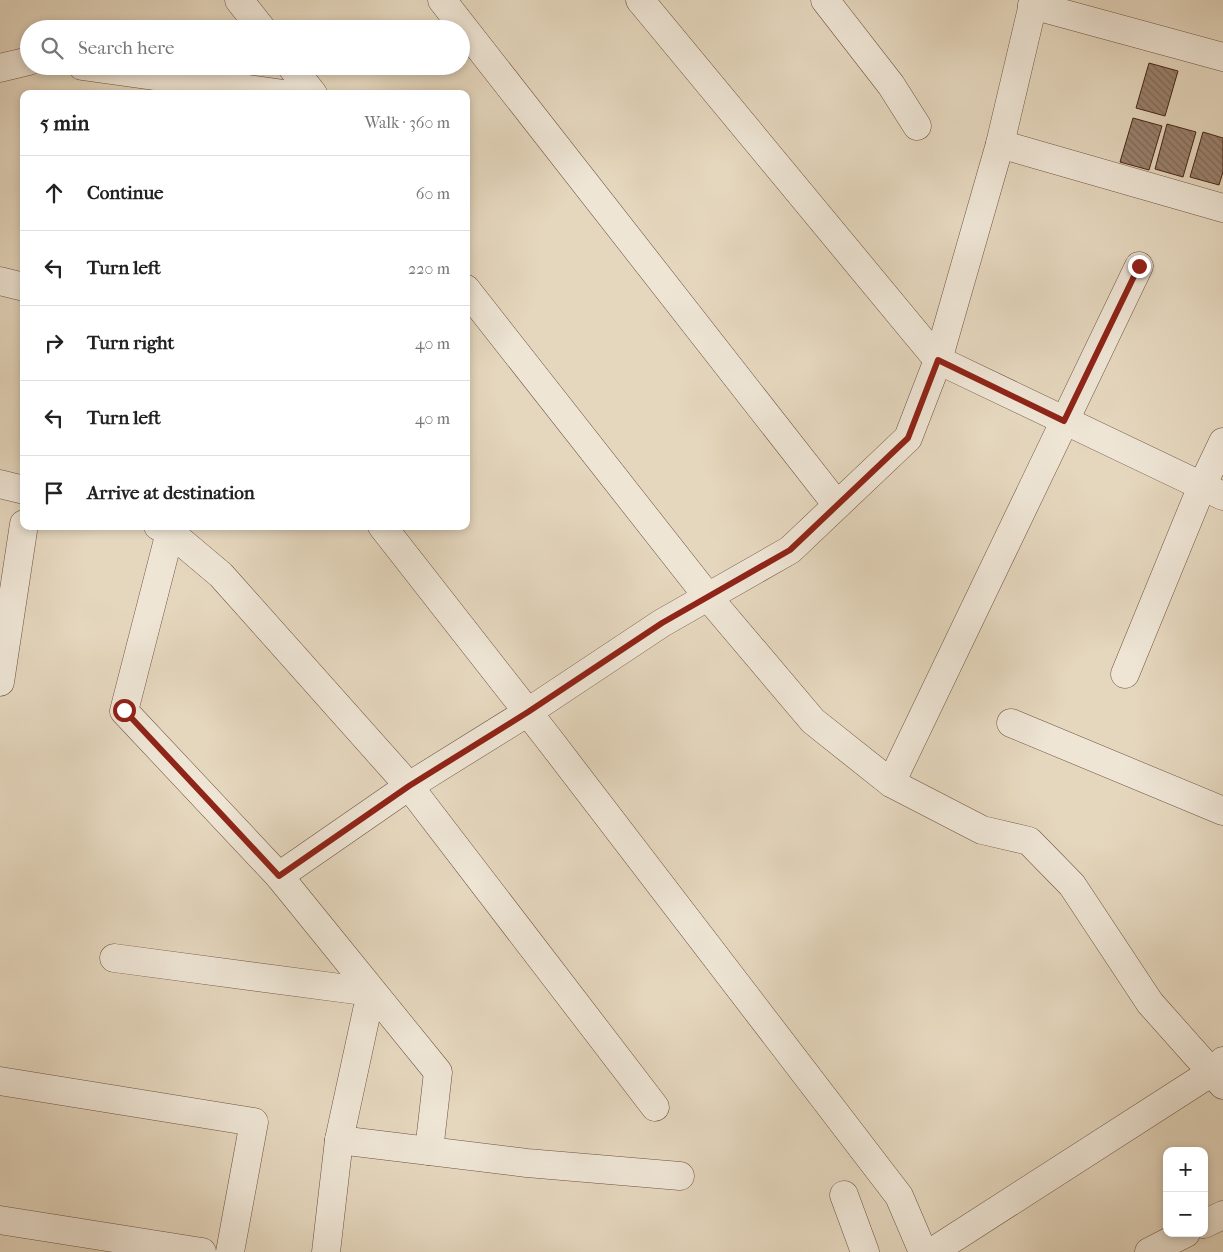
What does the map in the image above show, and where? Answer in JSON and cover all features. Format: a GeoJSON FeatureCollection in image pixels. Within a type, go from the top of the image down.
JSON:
{"type":"FeatureCollection","features":[{"type":"Feature","properties":{"kind":"street"},"geometry":{"type":"LineString","coordinates":[[239,0],[255,20]]}},
{"type":"Feature","properties":{"kind":"street"},"geometry":{"type":"LineString","coordinates":[[442,0],[458,20]]}},
{"type":"Feature","properties":{"kind":"street"},"geometry":{"type":"LineString","coordinates":[[640,0],[938,360],[1212,491]]}},
{"type":"Feature","properties":{"kind":"street"},"geometry":{"type":"LineString","coordinates":[[825,0],[891,85],[917,126]]}},
{"type":"Feature","properties":{"kind":"street"},"geometry":{"type":"LineString","coordinates":[[279,876],[409,786],[528,712],[662,623],[790,550],[908,438],[938,360],[1000,144],[1033,2],[1223,57]]}},
{"type":"Feature","properties":{"kind":"street"},"geometry":{"type":"LineString","coordinates":[[470,36],[837,505]]}},
{"type":"Feature","properties":{"kind":"street"},"geometry":{"type":"LineString","coordinates":[[0,68],[20,62]]}},
{"type":"Feature","properties":{"kind":"street"},"geometry":{"type":"LineString","coordinates":[[147,75],[255,90]]}},
{"type":"Feature","properties":{"kind":"street"},"geometry":{"type":"LineString","coordinates":[[298,75],[310,90]]}},
{"type":"Feature","properties":{"kind":"street"},"geometry":{"type":"LineString","coordinates":[[1000,144],[1223,208]]}},
{"type":"Feature","properties":{"kind":"street"},"geometry":{"type":"LineString","coordinates":[[891,783],[1139,266]]}},
{"type":"Feature","properties":{"kind":"street"},"geometry":{"type":"LineString","coordinates":[[0,281],[20,286]]}},
{"type":"Feature","properties":{"kind":"street"},"geometry":{"type":"LineString","coordinates":[[470,295],[708,597],[813,721],[891,783],[982,830],[1029,841],[1072,885],[1150,1003],[1219,1073],[932,1252]]}},
{"type":"Feature","properties":{"kind":"street"},"geometry":{"type":"LineString","coordinates":[[1125,674],[1212,491],[1223,442]]}},
{"type":"Feature","properties":{"kind":"street"},"geometry":{"type":"LineString","coordinates":[[0,484],[20,489]]}},
{"type":"Feature","properties":{"kind":"street"},"geometry":{"type":"LineString","coordinates":[[0,682],[23,530]]}},
{"type":"Feature","properties":{"kind":"street"},"geometry":{"type":"LineString","coordinates":[[164,530],[124,710],[279,876],[371,992],[438,1072],[429,1151]]}},
{"type":"Feature","properties":{"kind":"street"},"geometry":{"type":"LineString","coordinates":[[165,530],[221,575],[409,786],[655,1107]]}},
{"type":"Feature","properties":{"kind":"street"},"geometry":{"type":"LineString","coordinates":[[385,530],[528,712],[900,1196],[923,1252]]}},
{"type":"Feature","properties":{"kind":"street"},"geometry":{"type":"LineString","coordinates":[[1011,723],[1221,804]]}},
{"type":"Feature","properties":{"kind":"street"},"geometry":{"type":"LineString","coordinates":[[114,958],[371,992]]}},
{"type":"Feature","properties":{"kind":"street"},"geometry":{"type":"LineString","coordinates":[[326,1252],[339,1140],[371,992]]}},
{"type":"Feature","properties":{"kind":"street"},"geometry":{"type":"LineString","coordinates":[[0,1081],[254,1122],[230,1252]]}},
{"type":"Feature","properties":{"kind":"street"},"geometry":{"type":"LineString","coordinates":[[339,1140],[527,1163],[680,1176]]}},
{"type":"Feature","properties":{"kind":"street"},"geometry":{"type":"LineString","coordinates":[[844,1196],[865,1252]]}},
{"type":"Feature","properties":{"kind":"street"},"geometry":{"type":"LineString","coordinates":[[1208,1222],[1223,1215]]}},
{"type":"Feature","properties":{"kind":"street"},"geometry":{"type":"LineString","coordinates":[[0,1220],[202,1252]]}},
{"type":"Feature","properties":{"kind":"street"},"geometry":{"type":"LineString","coordinates":[[1149,1252],[1178,1237]]}},
{"type":"Feature","properties":{"kind":"building"},"geometry":{"type":"Polygon","coordinates":[[[1149,63],[1178,71],[1165,116],[1136,108],[1149,63]]]}},
{"type":"Feature","properties":{"kind":"building"},"geometry":{"type":"Polygon","coordinates":[[[1133,118],[1162,126],[1149,170],[1120,162],[1133,118]]]}},
{"type":"Feature","properties":{"kind":"building"},"geometry":{"type":"Polygon","coordinates":[[[1167,124],[1196,132],[1183,177],[1155,169],[1167,124]]]}},
{"type":"Feature","properties":{"kind":"building"},"geometry":{"type":"Polygon","coordinates":[[[1203,132],[1223,138],[1223,172],[1219,185],[1190,177],[1203,132]]]}},
{"type":"Feature","properties":{"kind":"route"},"geometry":{"type":"LineString","coordinates":[[124,710],[279,876],[409,786],[528,712],[662,623],[790,550],[908,438],[938,360],[1064,421],[1139,266]]}}]}
